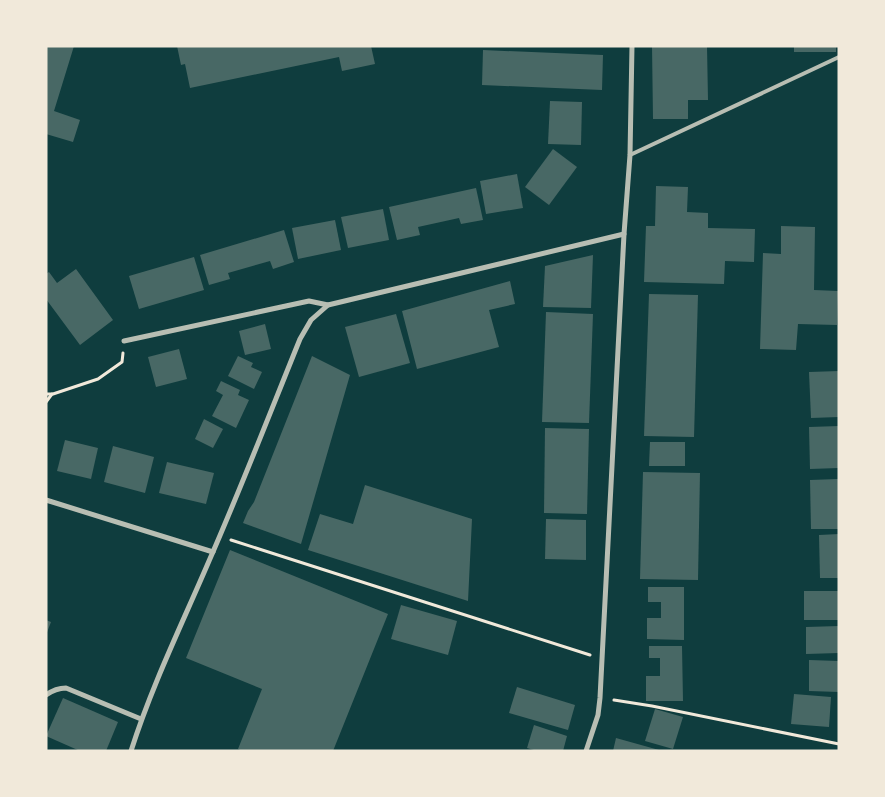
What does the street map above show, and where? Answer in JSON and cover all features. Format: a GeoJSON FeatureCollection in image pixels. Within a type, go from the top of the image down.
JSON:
{"type":"FeatureCollection","features":[{"type":"Feature","properties":{"kind":"street"},"geometry":{"type":"LineString","coordinates":[[586,751],[598,715],[600,698],[624,234],[630,155],[632,46]]}},
{"type":"Feature","properties":{"kind":"street"},"geometry":{"type":"LineString","coordinates":[[124,341],[309,301],[328,305],[624,234]]}},
{"type":"Feature","properties":{"kind":"street"},"geometry":{"type":"LineString","coordinates":[[131,751],[156,681],[213,552],[300,339],[311,320],[328,305]]}},
{"type":"Feature","properties":{"kind":"street"},"geometry":{"type":"LineString","coordinates":[[46,500],[213,552]]}},
{"type":"Feature","properties":{"kind":"street"},"geometry":{"type":"LineString","coordinates":[[46,695],[52,690],[66,688],[141,719]]}},
{"type":"Feature","properties":{"kind":"lane"},"geometry":{"type":"LineString","coordinates":[[630,155],[839,57]]}},
{"type":"Feature","properties":{"kind":"path"},"geometry":{"type":"LineString","coordinates":[[46,394],[53,394],[98,379],[122,362],[124,341]]}},
{"type":"Feature","properties":{"kind":"path"},"geometry":{"type":"LineString","coordinates":[[46,402],[53,394]]}},
{"type":"Feature","properties":{"kind":"path"},"geometry":{"type":"LineString","coordinates":[[219,536],[602,659]]}},
{"type":"Feature","properties":{"kind":"path"},"geometry":{"type":"LineString","coordinates":[[600,698],[652,706],[839,744]]}},
{"type":"Feature","properties":{"kind":"building"},"geometry":{"type":"Polygon","coordinates":[[[46,46],[74,46],[54,111],[80,120],[73,142],[46,134],[46,46]]]}},
{"type":"Feature","properties":{"kind":"building"},"geometry":{"type":"Polygon","coordinates":[[[177,46],[371,46],[375,64],[342,71],[339,57],[190,88],[185,64],[181,65],[177,46]]]}},
{"type":"Feature","properties":{"kind":"building"},"geometry":{"type":"Polygon","coordinates":[[[652,46],[707,46],[708,100],[688,100],[688,119],[653,119],[652,46]]]}},
{"type":"Feature","properties":{"kind":"building"},"geometry":{"type":"Polygon","coordinates":[[[794,46],[836,46],[836,52],[794,52],[794,46]]]}},
{"type":"Feature","properties":{"kind":"building"},"geometry":{"type":"Polygon","coordinates":[[[483,50],[603,55],[602,90],[482,85],[483,50]]]}},
{"type":"Feature","properties":{"kind":"building"},"geometry":{"type":"Polygon","coordinates":[[[550,101],[582,102],[581,145],[548,144],[550,101]]]}},
{"type":"Feature","properties":{"kind":"building"},"geometry":{"type":"Polygon","coordinates":[[[553,149],[577,167],[549,205],[525,187],[553,149]]]}},
{"type":"Feature","properties":{"kind":"building"},"geometry":{"type":"Polygon","coordinates":[[[517,174],[523,208],[486,214],[480,181],[517,174]]]}},
{"type":"Feature","properties":{"kind":"building"},"geometry":{"type":"Polygon","coordinates":[[[656,186],[688,187],[687,212],[708,213],[708,228],[755,229],[754,262],[725,261],[724,284],[644,282],[646,226],[655,226],[656,186]]]}},
{"type":"Feature","properties":{"kind":"building"},"geometry":{"type":"Polygon","coordinates":[[[476,188],[483,220],[461,224],[459,218],[418,227],[420,235],[397,240],[389,207],[476,188]]]}},
{"type":"Feature","properties":{"kind":"building"},"geometry":{"type":"Polygon","coordinates":[[[383,209],[389,240],[348,248],[341,217],[383,209]]]}},
{"type":"Feature","properties":{"kind":"building"},"geometry":{"type":"Polygon","coordinates":[[[335,220],[341,250],[298,259],[292,228],[335,220]]]}},
{"type":"Feature","properties":{"kind":"building"},"geometry":{"type":"Polygon","coordinates":[[[781,226],[815,227],[814,290],[838,291],[837,325],[798,324],[796,350],[760,349],[763,253],[781,254],[781,226]]]}},
{"type":"Feature","properties":{"kind":"building"},"geometry":{"type":"Polygon","coordinates":[[[284,230],[294,262],[273,269],[270,261],[228,273],[230,279],[209,285],[200,255],[284,230]]]}},
{"type":"Feature","properties":{"kind":"building"},"geometry":{"type":"Polygon","coordinates":[[[593,255],[591,308],[543,307],[545,266],[593,255]]]}},
{"type":"Feature","properties":{"kind":"building"},"geometry":{"type":"Polygon","coordinates":[[[194,257],[204,290],[139,309],[129,276],[194,257]]]}},
{"type":"Feature","properties":{"kind":"building"},"geometry":{"type":"Polygon","coordinates":[[[76,269],[113,320],[80,345],[46,299],[46,274],[49,272],[57,283],[76,269]]]}},
{"type":"Feature","properties":{"kind":"building"},"geometry":{"type":"Polygon","coordinates":[[[510,281],[515,304],[489,310],[499,347],[417,369],[402,311],[510,281]]]}},
{"type":"Feature","properties":{"kind":"building"},"geometry":{"type":"Polygon","coordinates":[[[649,294],[698,295],[694,437],[644,436],[649,294]]]}},
{"type":"Feature","properties":{"kind":"building"},"geometry":{"type":"Polygon","coordinates":[[[546,312],[593,314],[589,423],[542,422],[546,312]]]}},
{"type":"Feature","properties":{"kind":"building"},"geometry":{"type":"Polygon","coordinates":[[[396,314],[410,363],[359,377],[345,327],[396,314]]]}},
{"type":"Feature","properties":{"kind":"building"},"geometry":{"type":"Polygon","coordinates":[[[265,324],[271,349],[245,355],[239,331],[265,324]]]}},
{"type":"Feature","properties":{"kind":"building"},"geometry":{"type":"Polygon","coordinates":[[[179,349],[187,379],[156,387],[148,357],[179,349]]]}},
{"type":"Feature","properties":{"kind":"building"},"geometry":{"type":"Polygon","coordinates":[[[238,356],[253,363],[251,367],[262,372],[254,389],[228,376],[238,356]]]}},
{"type":"Feature","properties":{"kind":"building"},"geometry":{"type":"Polygon","coordinates":[[[312,356],[350,375],[301,544],[243,523],[254,502],[312,356]]]}},
{"type":"Feature","properties":{"kind":"building"},"geometry":{"type":"Polygon","coordinates":[[[839,371],[839,417],[811,418],[809,372],[839,371]]]}},
{"type":"Feature","properties":{"kind":"building"},"geometry":{"type":"Polygon","coordinates":[[[221,381],[240,390],[238,395],[249,400],[236,428],[212,416],[223,395],[216,391],[221,381]]]}},
{"type":"Feature","properties":{"kind":"building"},"geometry":{"type":"Polygon","coordinates":[[[204,419],[223,429],[213,448],[195,439],[204,419]]]}},
{"type":"Feature","properties":{"kind":"building"},"geometry":{"type":"Polygon","coordinates":[[[839,426],[839,468],[810,469],[809,427],[839,426]]]}},
{"type":"Feature","properties":{"kind":"building"},"geometry":{"type":"Polygon","coordinates":[[[545,428],[589,429],[587,514],[544,513],[545,428]]]}},
{"type":"Feature","properties":{"kind":"building"},"geometry":{"type":"Polygon","coordinates":[[[65,440],[98,448],[91,479],[57,471],[65,440]]]}},
{"type":"Feature","properties":{"kind":"building"},"geometry":{"type":"Polygon","coordinates":[[[650,442],[685,442],[685,466],[649,466],[650,442]]]}},
{"type":"Feature","properties":{"kind":"building"},"geometry":{"type":"Polygon","coordinates":[[[113,446],[154,457],[145,493],[104,482],[113,446]]]}},
{"type":"Feature","properties":{"kind":"building"},"geometry":{"type":"Polygon","coordinates":[[[167,462],[214,473],[206,504],[159,493],[167,462]]]}},
{"type":"Feature","properties":{"kind":"building"},"geometry":{"type":"Polygon","coordinates":[[[643,472],[700,473],[698,580],[640,579],[643,472]]]}},
{"type":"Feature","properties":{"kind":"building"},"geometry":{"type":"Polygon","coordinates":[[[838,479],[839,529],[811,529],[810,480],[838,479]]]}},
{"type":"Feature","properties":{"kind":"building"},"geometry":{"type":"Polygon","coordinates":[[[365,485],[472,519],[468,601],[308,550],[320,514],[353,524],[365,485]]]}},
{"type":"Feature","properties":{"kind":"building"},"geometry":{"type":"Polygon","coordinates":[[[546,519],[586,520],[586,560],[545,559],[546,519]]]}},
{"type":"Feature","properties":{"kind":"building"},"geometry":{"type":"Polygon","coordinates":[[[839,534],[839,578],[820,578],[819,535],[839,534]]]}},
{"type":"Feature","properties":{"kind":"building"},"geometry":{"type":"Polygon","coordinates":[[[230,550],[388,614],[333,751],[242,751],[238,749],[262,689],[186,658],[230,550]]]}},
{"type":"Feature","properties":{"kind":"building"},"geometry":{"type":"Polygon","coordinates":[[[648,587],[684,587],[684,640],[647,639],[647,618],[661,618],[661,602],[648,602],[648,587]]]}},
{"type":"Feature","properties":{"kind":"building"},"geometry":{"type":"Polygon","coordinates":[[[804,591],[839,591],[839,620],[804,620],[804,591]]]}},
{"type":"Feature","properties":{"kind":"building"},"geometry":{"type":"Polygon","coordinates":[[[401,605],[457,621],[448,655],[391,639],[401,605]]]}},
{"type":"Feature","properties":{"kind":"building"},"geometry":{"type":"Polygon","coordinates":[[[46,620],[51,622],[46,635],[46,620]]]}},
{"type":"Feature","properties":{"kind":"building"},"geometry":{"type":"Polygon","coordinates":[[[839,626],[839,653],[806,654],[806,627],[839,626]]]}},
{"type":"Feature","properties":{"kind":"building"},"geometry":{"type":"Polygon","coordinates":[[[649,646],[682,646],[683,701],[646,701],[646,676],[660,676],[660,658],[649,658],[649,646]]]}},
{"type":"Feature","properties":{"kind":"building"},"geometry":{"type":"Polygon","coordinates":[[[809,660],[839,661],[839,692],[809,691],[809,660]]]}},
{"type":"Feature","properties":{"kind":"building"},"geometry":{"type":"Polygon","coordinates":[[[517,687],[575,705],[568,730],[509,713],[517,687]]]}},
{"type":"Feature","properties":{"kind":"building"},"geometry":{"type":"Polygon","coordinates":[[[794,694],[831,697],[829,727],[791,724],[794,694]]]}},
{"type":"Feature","properties":{"kind":"building"},"geometry":{"type":"Polygon","coordinates":[[[63,698],[118,722],[106,751],[80,751],[46,736],[63,698]]]}},
{"type":"Feature","properties":{"kind":"building"},"geometry":{"type":"Polygon","coordinates":[[[655,709],[683,717],[673,749],[645,741],[655,709]]]}},
{"type":"Feature","properties":{"kind":"building"},"geometry":{"type":"Polygon","coordinates":[[[534,725],[567,736],[563,751],[537,751],[527,748],[534,725]]]}},
{"type":"Feature","properties":{"kind":"building"},"geometry":{"type":"Polygon","coordinates":[[[616,738],[659,750],[659,751],[613,751],[616,738]]]}}]}
